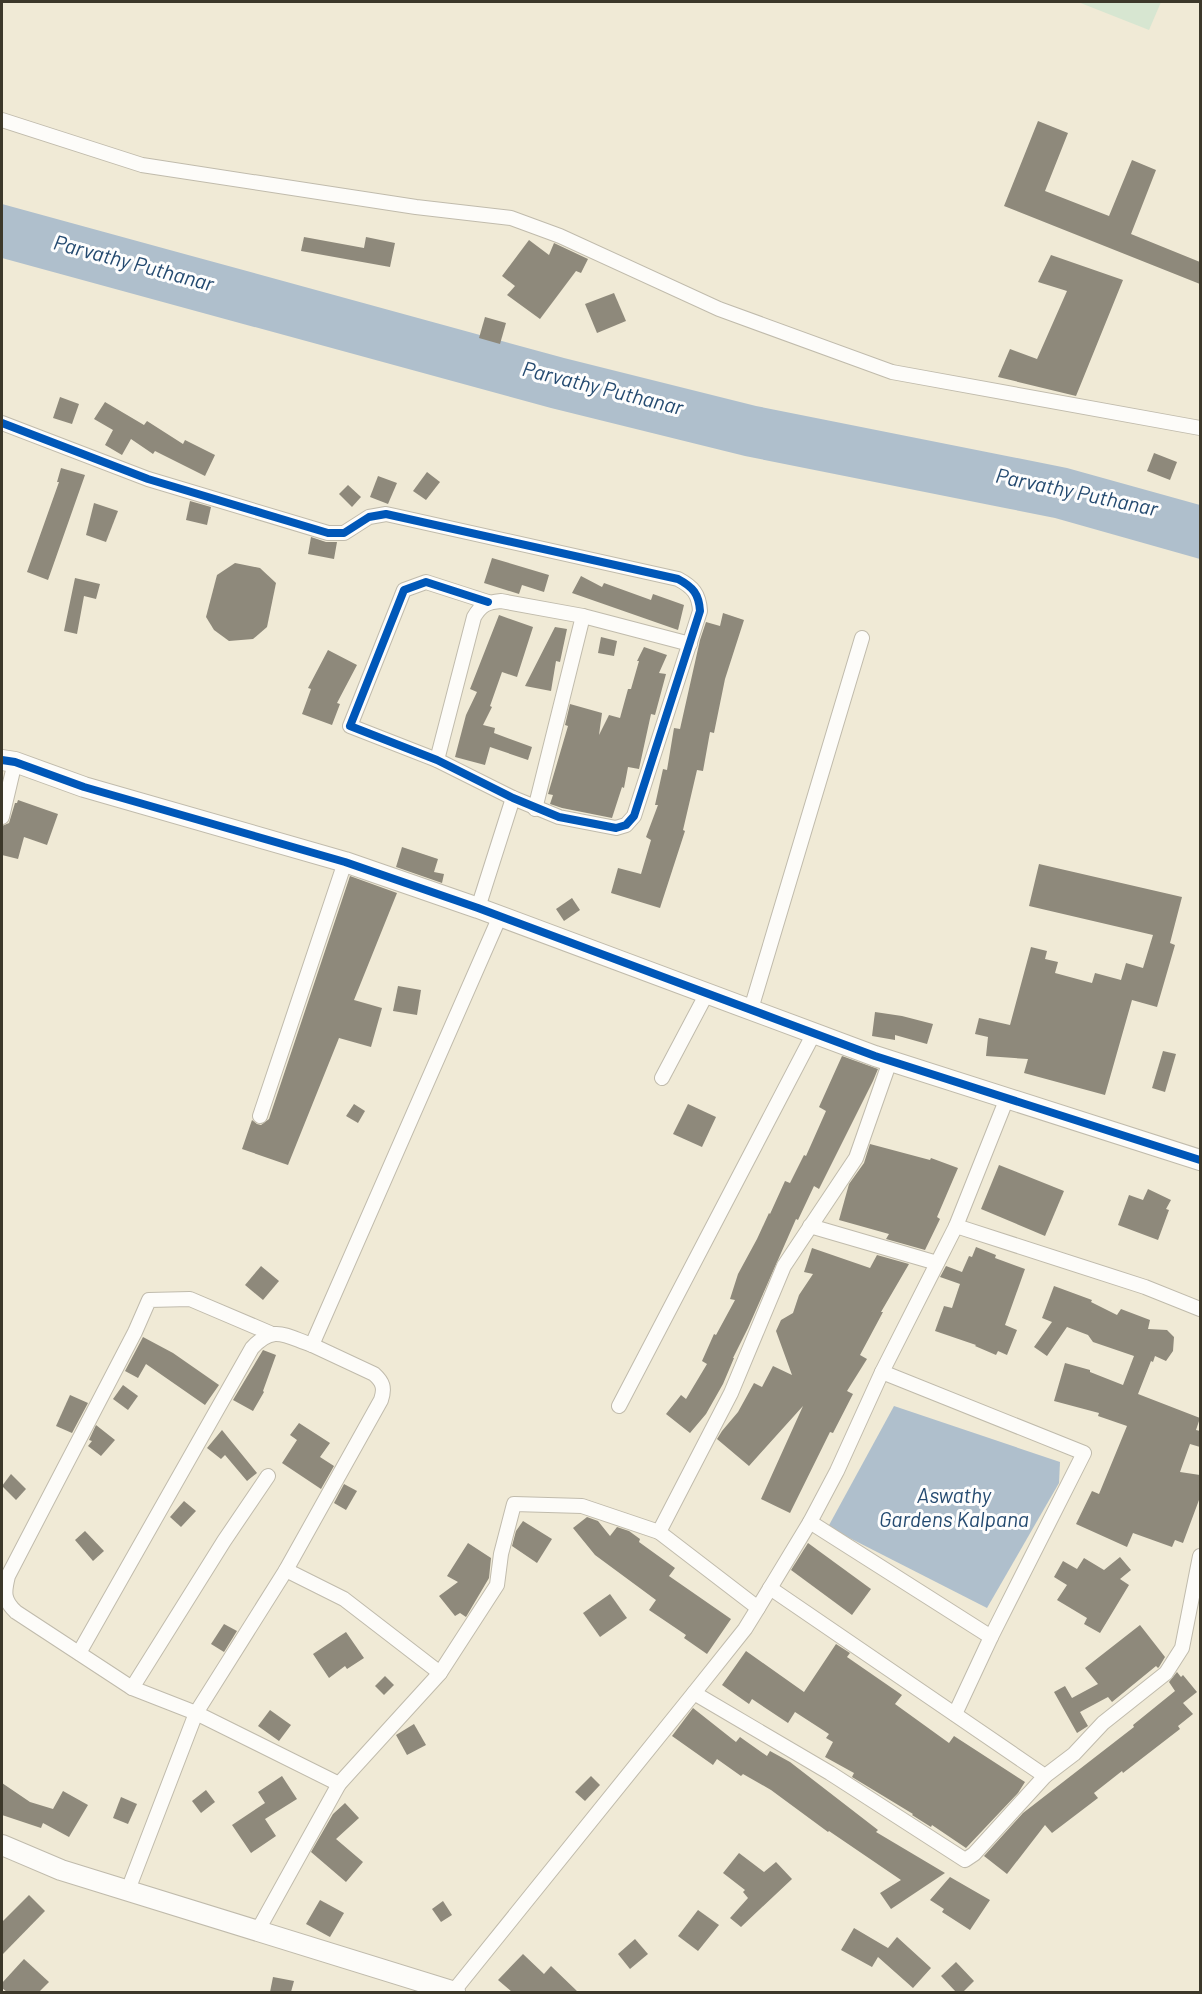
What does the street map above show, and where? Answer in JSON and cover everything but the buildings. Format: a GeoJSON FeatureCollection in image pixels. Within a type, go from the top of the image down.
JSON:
{"type":"FeatureCollection","features":[{"type":"Feature","properties":{"kind":"street"},"geometry":{"type":"LineString","coordinates":[[2,120],[142,165],[416,207],[511,218],[560,236],[720,309],[892,372],[1200,428]]}},
{"type":"Feature","properties":{"kind":"street"},"geometry":{"type":"LineString","coordinates":[[2,423],[148,479],[328,533],[344,533],[369,517],[386,514],[678,579],[690,586],[700,598],[700,611],[690,644],[634,816],[627,825],[616,828],[559,817],[513,798],[437,760],[350,726],[404,590],[426,582],[488,602],[501,601],[583,616],[690,644]]}},
{"type":"Feature","properties":{"kind":"street"},"geometry":{"type":"LineString","coordinates":[[437,760],[474,617],[480,607],[488,602]]}},
{"type":"Feature","properties":{"kind":"street"},"geometry":{"type":"LineString","coordinates":[[535,808],[583,616]]}},
{"type":"Feature","properties":{"kind":"street"},"geometry":{"type":"LineString","coordinates":[[751,1009],[862,638]]}},
{"type":"Feature","properties":{"kind":"street"},"geometry":{"type":"LineString","coordinates":[[2,817],[8,761],[84,787],[345,861],[890,1061],[1200,1160]]}},
{"type":"Feature","properties":{"kind":"street"},"geometry":{"type":"LineString","coordinates":[[478,908],[513,798]]}},
{"type":"Feature","properties":{"kind":"street"},"geometry":{"type":"LineString","coordinates":[[260,1116],[345,861]]}},
{"type":"Feature","properties":{"kind":"street"},"geometry":{"type":"LineString","coordinates":[[312,1345],[500,916]]}},
{"type":"Feature","properties":{"kind":"street"},"geometry":{"type":"LineString","coordinates":[[662,1078],[706,993]]}},
{"type":"Feature","properties":{"kind":"street"},"geometry":{"type":"LineString","coordinates":[[619,1406],[814,1033]]}},
{"type":"Feature","properties":{"kind":"street"},"geometry":{"type":"LineString","coordinates":[[659,1532],[731,1393],[784,1266],[856,1158],[890,1061]]}},
{"type":"Feature","properties":{"kind":"street"},"geometry":{"type":"LineString","coordinates":[[2,1845],[61,1870],[454,1992],[745,1629],[758,1608],[810,1522],[837,1471],[882,1372],[956,1226],[1007,1098]]}},
{"type":"Feature","properties":{"kind":"street"},"geometry":{"type":"LineString","coordinates":[[810,1226],[938,1263]]}},
{"type":"Feature","properties":{"kind":"street"},"geometry":{"type":"LineString","coordinates":[[956,1226],[1145,1287],[1200,1308]]}},
{"type":"Feature","properties":{"kind":"street"},"geometry":{"type":"LineString","coordinates":[[128,1890],[196,1713],[286,1570],[381,1400],[384,1390],[381,1381],[374,1374],[312,1345],[270,1333],[190,1299],[149,1300],[135,1332],[8,1576],[4,1593],[7,1604],[132,1688],[196,1713],[339,1784]]}},
{"type":"Feature","properties":{"kind":"street"},"geometry":{"type":"LineString","coordinates":[[79,1653],[252,1348],[262,1337],[270,1333]]}},
{"type":"Feature","properties":{"kind":"street"},"geometry":{"type":"LineString","coordinates":[[882,1372],[1084,1453],[991,1636],[955,1714]]}},
{"type":"Feature","properties":{"kind":"street"},"geometry":{"type":"LineString","coordinates":[[132,1688],[224,1541],[268,1476]]}},
{"type":"Feature","properties":{"kind":"street"},"geometry":{"type":"LineString","coordinates":[[258,1930],[339,1784],[440,1673],[497,1585],[501,1554],[514,1504],[582,1506],[659,1532],[758,1608]]}},
{"type":"Feature","properties":{"kind":"street"},"geometry":{"type":"LineString","coordinates":[[810,1522],[991,1636]]}},
{"type":"Feature","properties":{"kind":"street"},"geometry":{"type":"LineString","coordinates":[[694,1693],[830,1773],[965,1860],[974,1854],[1045,1776],[1074,1754],[1103,1723],[1166,1673],[1182,1648],[1200,1556]]}},
{"type":"Feature","properties":{"kind":"street"},"geometry":{"type":"LineString","coordinates":[[286,1570],[344,1599],[440,1673]]}},
{"type":"Feature","properties":{"kind":"street"},"geometry":{"type":"LineString","coordinates":[[770,1588],[1045,1776]]}},
{"type":"Feature","properties":{"kind":"green space"},"geometry":{"type":"Polygon","coordinates":[[[1078,2],[1161,2],[1149,30],[1078,2]]]}},
{"type":"Feature","properties":{"kind":"water","name":"Parvathy Puthanar"},"geometry":{"type":"Polygon","coordinates":[[[2,204],[564,358],[756,406],[1067,468],[1200,505],[1200,559],[1055,518],[745,456],[551,408],[2,258],[2,204]]]}},
{"type":"Feature","properties":{"kind":"water","name":"Aswathy Gardens Kalpana"},"geometry":{"type":"Polygon","coordinates":[[[894,1406],[1060,1462],[1059,1483],[987,1608],[828,1527],[894,1406]]]}},
{"type":"Feature","properties":{"kind":"cycle path"},"geometry":{"type":"LineString","coordinates":[[2,423],[148,479],[328,533],[344,533],[369,517],[386,514],[678,579],[683,582],[697,596],[700,611],[634,816],[626,825],[616,828],[559,817],[513,798],[437,760],[350,726],[404,590],[426,582],[488,602]]}},
{"type":"Feature","properties":{"kind":"cycle path"},"geometry":{"type":"LineString","coordinates":[[2,760],[15,762],[84,787],[345,862],[478,908],[875,1056],[1200,1160]]}}]}
